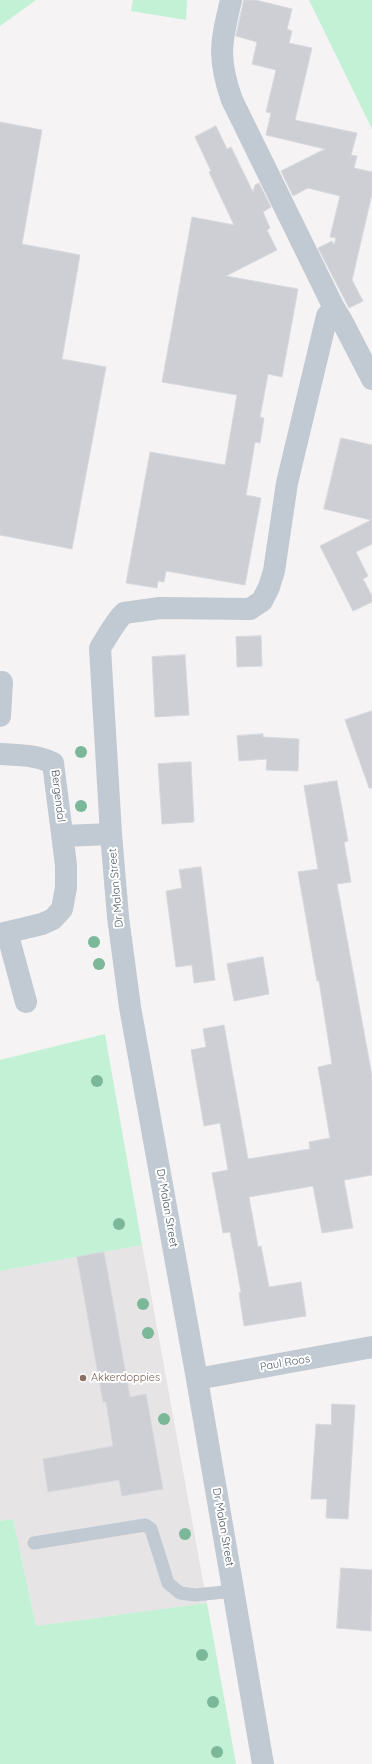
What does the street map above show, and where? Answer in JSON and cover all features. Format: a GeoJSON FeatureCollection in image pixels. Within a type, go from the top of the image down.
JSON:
{"type":"FeatureCollection","features":[{"type":"Feature","properties":{"kind":"street"},"geometry":{"type":"LineString","coordinates":[[231,0],[222,37],[221,60],[225,81],[232,100],[334,308],[372,380]]}},
{"type":"Feature","properties":{"kind":"street","name":"Dr Malan Street"},"geometry":{"type":"LineString","coordinates":[[263,1764],[197,1379],[130,1006],[118,917],[111,834],[100,648],[116,622],[124,613],[160,608],[250,609],[262,601],[269,587],[274,571],[287,483],[327,316],[334,308]]}},
{"type":"Feature","properties":{"kind":"street"},"geometry":{"type":"LineString","coordinates":[[0,716],[2,682]]}},
{"type":"Feature","properties":{"kind":"street","name":"Bergendal"},"geometry":{"type":"LineString","coordinates":[[0,754],[30,755],[54,763],[63,836],[66,888],[62,909],[53,919],[42,924],[4,933]]}},
{"type":"Feature","properties":{"kind":"street","name":"Bergendal"},"geometry":{"type":"LineString","coordinates":[[63,836],[111,834]]}},
{"type":"Feature","properties":{"kind":"street"},"geometry":{"type":"LineString","coordinates":[[4,933],[26,1002]]}},
{"type":"Feature","properties":{"kind":"street","name":"Paul Roos"},"geometry":{"type":"LineString","coordinates":[[197,1379],[372,1347]]}},
{"type":"Feature","properties":{"kind":"lane"},"geometry":{"type":"LineString","coordinates":[[34,1543],[145,1525],[151,1529],[168,1584],[180,1592],[195,1595],[234,1591]]}},
{"type":"Feature","properties":{"kind":"shaded area","name":"Akkerdoppies"},"geometry":{"type":"Polygon","coordinates":[[[142,1245],[207,1603],[36,1626],[13,1519],[0,1521],[0,1271],[142,1245]]]}},
{"type":"Feature","properties":{"kind":"green space"},"geometry":{"type":"Polygon","coordinates":[[[0,0],[36,0],[0,26],[0,0]]]}},
{"type":"Feature","properties":{"kind":"green space"},"geometry":{"type":"Polygon","coordinates":[[[133,0],[187,0],[186,20],[131,11],[133,0]]]}},
{"type":"Feature","properties":{"kind":"green space"},"geometry":{"type":"Polygon","coordinates":[[[309,0],[372,0],[372,129],[309,0]]]}},
{"type":"Feature","properties":{"kind":"green space"},"geometry":{"type":"Polygon","coordinates":[[[105,1034],[142,1245],[0,1271],[0,1060],[105,1034]]]}},
{"type":"Feature","properties":{"kind":"green space"},"geometry":{"type":"Polygon","coordinates":[[[13,1519],[36,1626],[207,1603],[236,1764],[0,1764],[0,1521],[13,1519]]]}},
{"type":"Feature","properties":{"kind":"building"},"geometry":{"type":"Polygon","coordinates":[[[244,0],[256,0],[292,9],[287,29],[292,31],[289,43],[312,48],[295,120],[357,133],[351,155],[357,156],[354,168],[372,172],[372,194],[352,280],[363,301],[349,308],[318,248],[332,241],[334,245],[336,238],[330,237],[340,196],[308,188],[293,196],[281,171],[325,149],[266,135],[271,113],[266,112],[276,70],[252,64],[257,42],[236,36],[244,0]]]}},
{"type":"Feature","properties":{"kind":"building"},"geometry":{"type":"Polygon","coordinates":[[[0,122],[42,130],[22,244],[80,255],[62,359],[106,367],[72,549],[0,535],[0,122]]]}},
{"type":"Feature","properties":{"kind":"building"},"geometry":{"type":"Polygon","coordinates":[[[216,126],[227,149],[231,147],[253,192],[255,185],[259,183],[271,207],[263,212],[270,228],[267,230],[277,250],[226,276],[298,289],[282,377],[268,374],[260,417],[264,418],[260,443],[255,442],[246,495],[261,498],[245,585],[166,571],[164,582],[158,581],[157,588],[126,583],[150,452],[225,465],[237,395],[162,382],[192,217],[234,225],[209,172],[211,171],[195,137],[216,126]]]}},
{"type":"Feature","properties":{"kind":"building"},"geometry":{"type":"Polygon","coordinates":[[[341,438],[372,445],[372,544],[356,552],[368,576],[363,579],[372,596],[372,602],[353,611],[320,546],[371,520],[324,509],[341,438]]]}},
{"type":"Feature","properties":{"kind":"building"},"geometry":{"type":"Polygon","coordinates":[[[261,636],[262,666],[237,667],[236,637],[261,636]]]}},
{"type":"Feature","properties":{"kind":"building"},"geometry":{"type":"Polygon","coordinates":[[[185,655],[189,715],[155,717],[152,657],[185,655]]]}},
{"type":"Feature","properties":{"kind":"building"},"geometry":{"type":"Polygon","coordinates":[[[372,711],[372,788],[369,788],[345,720],[372,711]]]}},
{"type":"Feature","properties":{"kind":"building"},"geometry":{"type":"Polygon","coordinates":[[[263,734],[263,737],[299,739],[298,771],[266,770],[267,759],[239,761],[237,736],[263,734]]]}},
{"type":"Feature","properties":{"kind":"building"},"geometry":{"type":"Polygon","coordinates":[[[191,762],[194,822],[162,824],[158,764],[191,762]]]}},
{"type":"Feature","properties":{"kind":"building"},"geometry":{"type":"Polygon","coordinates":[[[337,781],[348,841],[344,842],[351,882],[337,884],[372,1076],[372,1175],[344,1180],[353,1228],[322,1233],[313,1186],[249,1197],[258,1247],[261,1246],[269,1287],[301,1282],[306,1316],[244,1326],[239,1293],[241,1292],[230,1232],[223,1233],[212,1173],[228,1170],[220,1123],[204,1126],[191,1050],[206,1047],[203,1029],[224,1025],[248,1159],[310,1149],[309,1142],[330,1138],[318,1067],[332,1064],[319,981],[317,981],[298,872],[318,869],[304,786],[337,781]]]}},
{"type":"Feature","properties":{"kind":"building"},"geometry":{"type":"Polygon","coordinates":[[[201,867],[215,980],[194,983],[192,965],[176,967],[166,891],[182,888],[179,870],[201,867]]]}},
{"type":"Feature","properties":{"kind":"building"},"geometry":{"type":"Polygon","coordinates":[[[263,957],[269,994],[234,1001],[227,964],[263,957]]]}},
{"type":"Feature","properties":{"kind":"building"},"geometry":{"type":"Polygon","coordinates":[[[104,1252],[130,1397],[146,1394],[163,1489],[122,1496],[119,1480],[48,1492],[43,1459],[113,1446],[106,1402],[103,1402],[77,1257],[104,1252]]]}},
{"type":"Feature","properties":{"kind":"building"},"geometry":{"type":"Polygon","coordinates":[[[332,1404],[355,1405],[348,1519],[326,1518],[327,1499],[311,1499],[316,1424],[331,1425],[332,1404]]]}},
{"type":"Feature","properties":{"kind":"building"},"geometry":{"type":"Polygon","coordinates":[[[341,1568],[372,1570],[371,1631],[337,1628],[341,1568]]]}},
{"type":"Feature","properties":{"kind":"place","name":"Akkerdoppies"},"geometry":{"type":"Point","coordinates":[83,1378]}}]}
